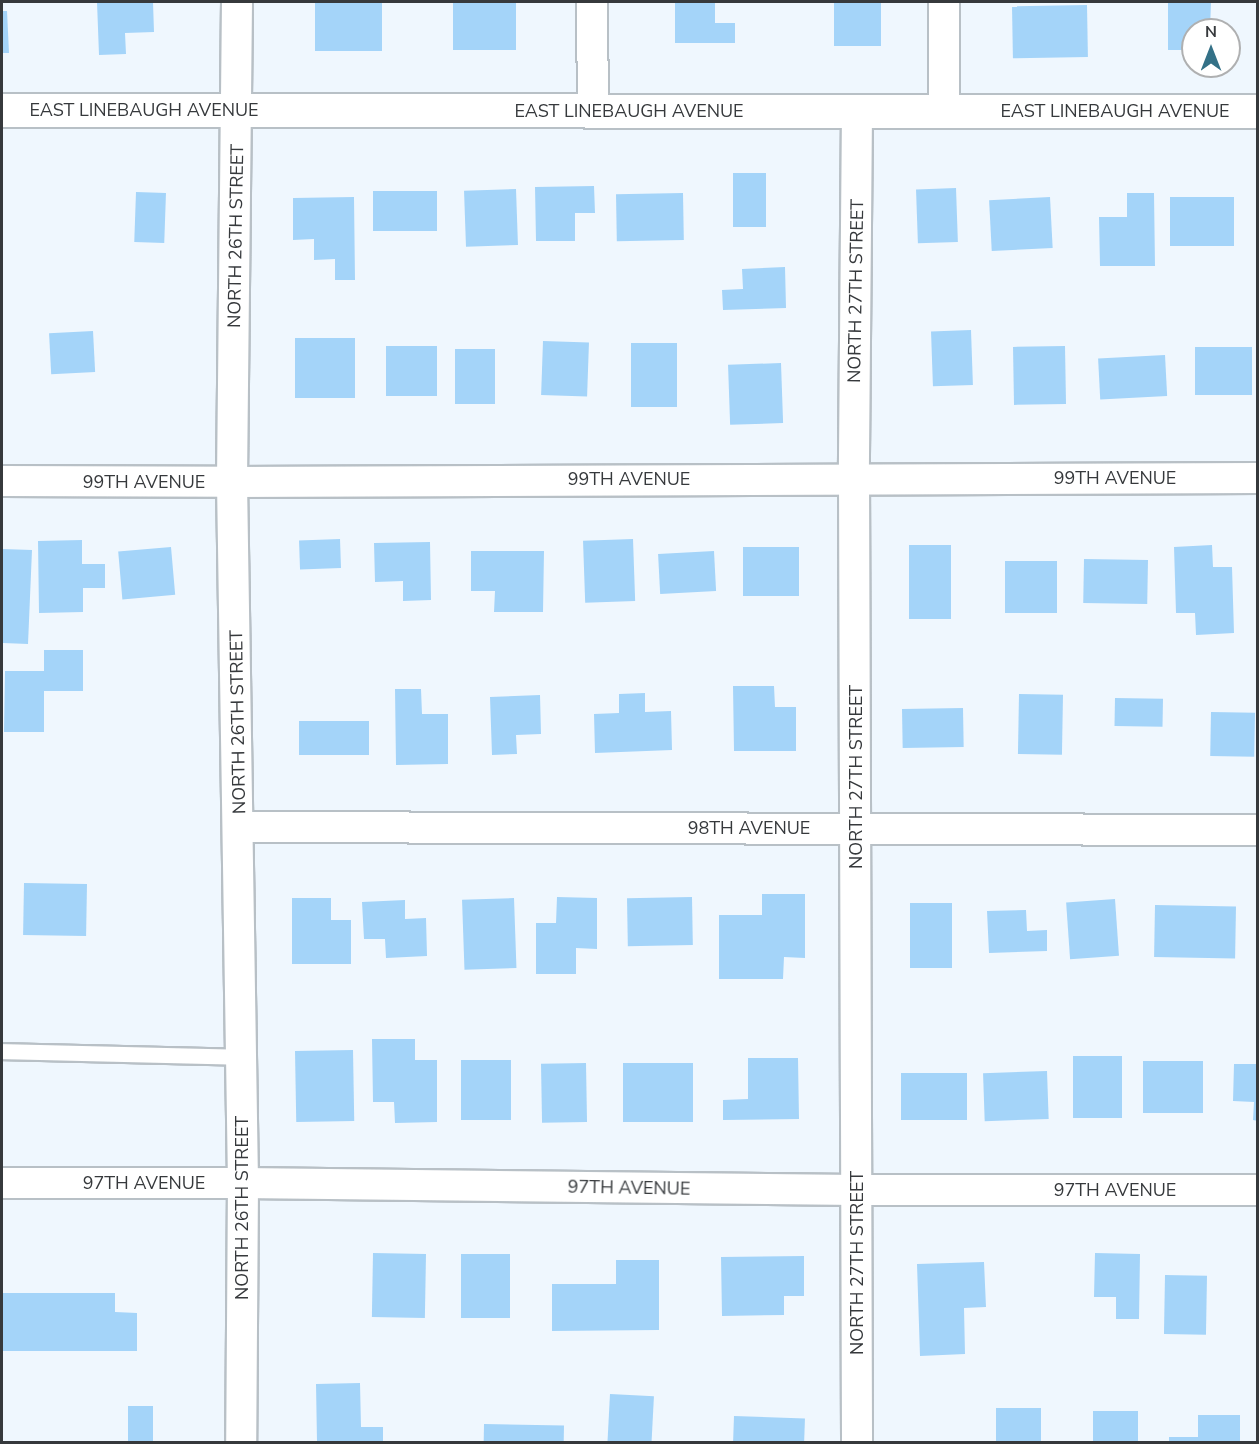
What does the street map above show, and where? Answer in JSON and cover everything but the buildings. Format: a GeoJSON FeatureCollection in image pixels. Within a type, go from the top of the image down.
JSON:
{"type":"FeatureCollection","features":[{"type":"Feature","properties":{"kind":"street","name":"NORTH 26TH STREET"},"geometry":{"type":"LineString","coordinates":[[237,2],[232,482],[240,827],[243,1183],[241,1443]]}},
{"type":"Feature","properties":{"kind":"street"},"geometry":{"type":"LineString","coordinates":[[592,2],[593,111]]}},
{"type":"Feature","properties":{"kind":"street"},"geometry":{"type":"LineString","coordinates":[[944,2],[944,111]]}},
{"type":"Feature","properties":{"kind":"street","name":"EAST LINEBAUGH AVENUE"},"geometry":{"type":"LineString","coordinates":[[2,110],[1257,111]]}},
{"type":"Feature","properties":{"kind":"street","name":"NORTH 27TH STREET"},"geometry":{"type":"LineString","coordinates":[[857,111],[854,478],[857,1443]]}},
{"type":"Feature","properties":{"kind":"street","name":"99TH AVENUE"},"geometry":{"type":"LineString","coordinates":[[2,481],[1257,478]]}},
{"type":"Feature","properties":{"kind":"street","name":"98TH AVENUE"},"geometry":{"type":"LineString","coordinates":[[240,827],[1257,830]]}},
{"type":"Feature","properties":{"kind":"street","name":"97TH AVENUE"},"geometry":{"type":"LineString","coordinates":[[2,1183],[243,1183],[857,1190],[1257,1190]]}},
{"type":"Feature","properties":{"kind":"lane"},"geometry":{"type":"LineString","coordinates":[[2,1051],[242,1057]]}}]}
